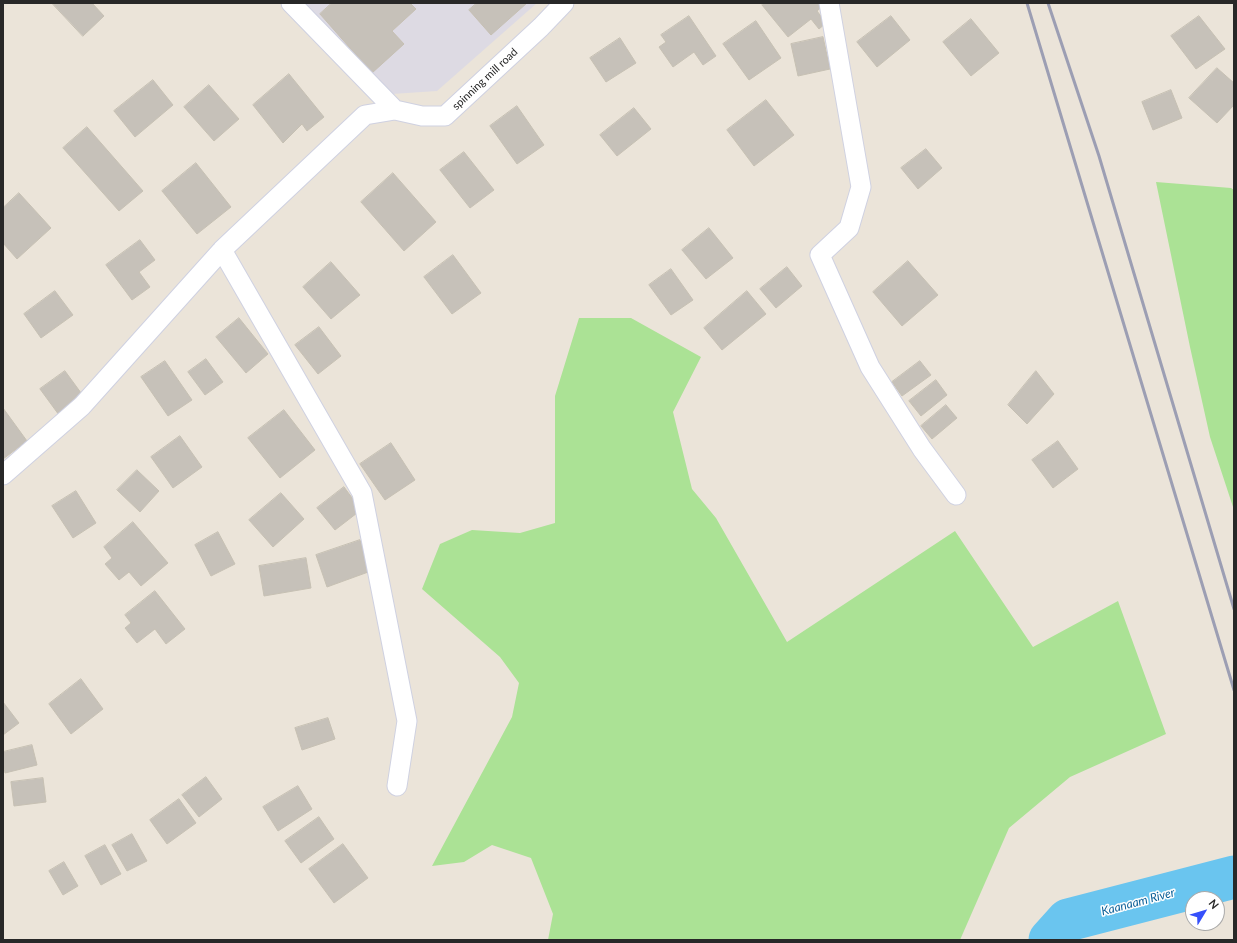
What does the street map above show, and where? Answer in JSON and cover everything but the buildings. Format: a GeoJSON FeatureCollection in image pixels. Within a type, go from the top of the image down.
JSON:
{"type":"FeatureCollection","features":[{"type":"Feature","properties":{"kind":"street"},"geometry":{"type":"LineString","coordinates":[[291,3],[395,110]]}},
{"type":"Feature","properties":{"kind":"street","name":"spinning mill road"},"geometry":{"type":"LineString","coordinates":[[395,110],[422,116],[445,116],[541,28],[564,3]]}},
{"type":"Feature","properties":{"kind":"street"},"geometry":{"type":"LineString","coordinates":[[829,3],[861,187],[849,228],[820,255],[870,368],[922,449],[956,495]]}},
{"type":"Feature","properties":{"kind":"street"},"geometry":{"type":"LineString","coordinates":[[3,475],[82,406],[222,250],[365,115],[395,110]]}},
{"type":"Feature","properties":{"kind":"street"},"geometry":{"type":"LineString","coordinates":[[222,250],[362,493],[407,720],[397,786]]}},
{"type":"Feature","properties":{"kind":"shaded area"},"geometry":{"type":"Polygon","coordinates":[[[299,3],[537,3],[437,91],[392,94],[299,3]]]}},
{"type":"Feature","properties":{"kind":"green space"},"geometry":{"type":"Polygon","coordinates":[[[1156,182],[1231,188],[1234,190],[1234,510],[1210,437],[1156,182]]]}},
{"type":"Feature","properties":{"kind":"green space"},"geometry":{"type":"Polygon","coordinates":[[[579,318],[631,318],[701,357],[673,412],[692,489],[716,518],[787,642],[955,531],[1033,647],[1118,601],[1166,734],[1070,777],[1009,828],[960,940],[548,940],[553,914],[531,858],[492,845],[464,862],[432,866],[512,717],[519,683],[500,657],[422,589],[440,544],[472,530],[520,533],[555,523],[555,396],[579,318]]]}},
{"type":"Feature","properties":{"kind":"waterway","name":"Kaanaam River"},"geometry":{"type":"LineString","coordinates":[[1050,940],[1068,920],[1234,877]]}},
{"type":"Feature","properties":{"kind":"railway"},"geometry":{"type":"LineString","coordinates":[[1027,3],[1234,690]]}},
{"type":"Feature","properties":{"kind":"railway"},"geometry":{"type":"LineString","coordinates":[[1048,3],[1099,156],[1234,609]]}}]}
